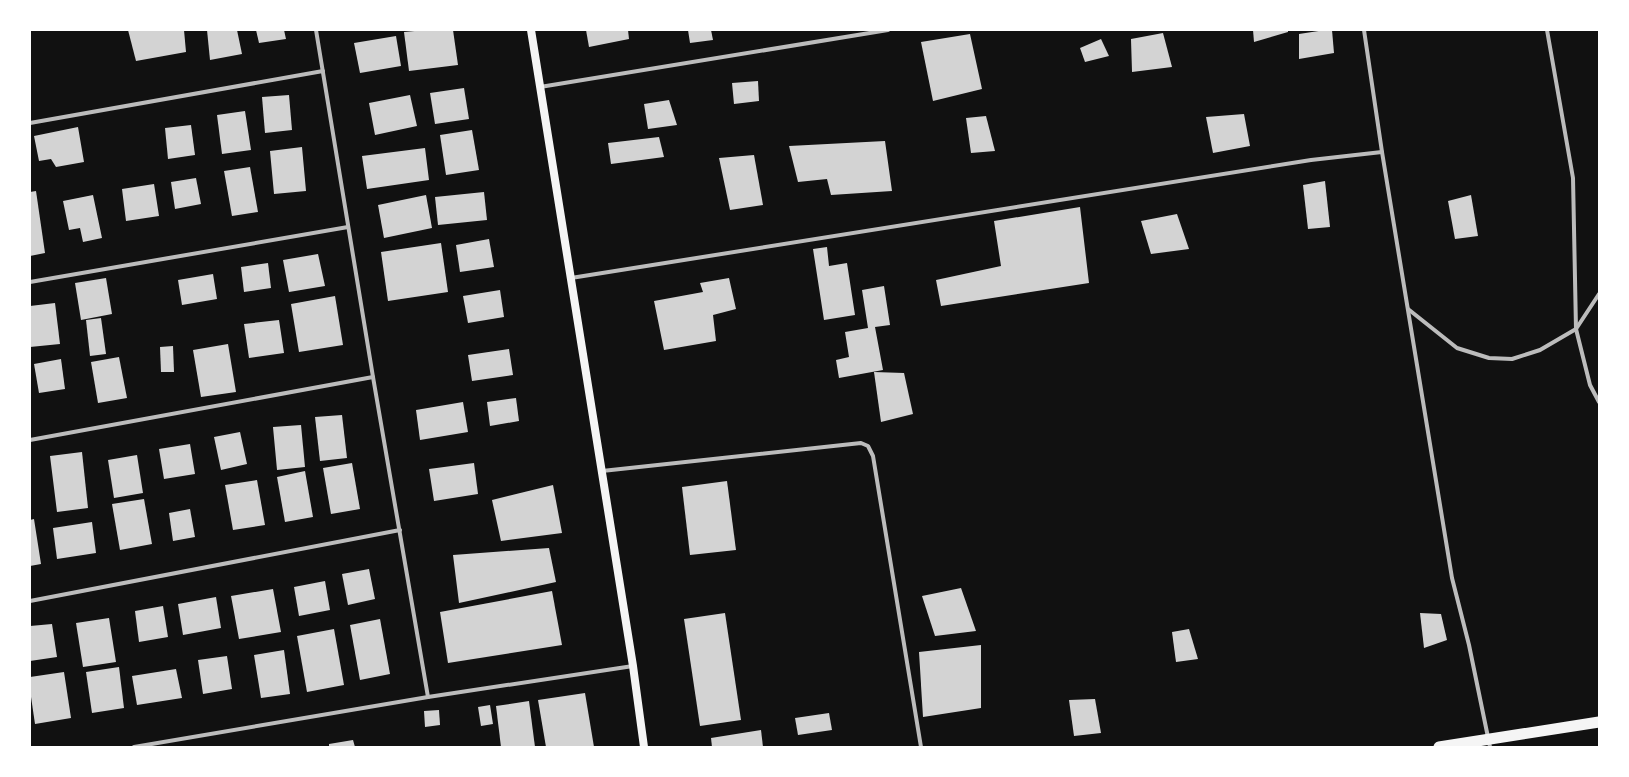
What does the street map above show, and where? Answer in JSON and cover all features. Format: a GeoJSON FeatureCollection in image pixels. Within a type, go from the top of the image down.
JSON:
{"type":"FeatureCollection","features":[{"type":"Feature","properties":{"kind":"highway"},"geometry":{"type":"LineString","coordinates":[[1439,747],[1490,743],[1599,722]]}},
{"type":"Feature","properties":{"kind":"main road"},"geometry":{"type":"LineString","coordinates":[[531,30],[633,666],[644,747]]}},
{"type":"Feature","properties":{"kind":"street"},"geometry":{"type":"LineString","coordinates":[[316,30],[373,377],[428,697]]}},
{"type":"Feature","properties":{"kind":"street"},"geometry":{"type":"LineString","coordinates":[[540,87],[888,30]]}},
{"type":"Feature","properties":{"kind":"street"},"geometry":{"type":"LineString","coordinates":[[1364,30],[1382,152],[1452,578],[1490,743]]}},
{"type":"Feature","properties":{"kind":"street"},"geometry":{"type":"LineString","coordinates":[[1547,30],[1573,178],[1576,329],[1590,385],[1599,402]]}},
{"type":"Feature","properties":{"kind":"street"},"geometry":{"type":"LineString","coordinates":[[30,123],[323,71]]}},
{"type":"Feature","properties":{"kind":"street"},"geometry":{"type":"LineString","coordinates":[[571,278],[1311,160],[1382,152]]}},
{"type":"Feature","properties":{"kind":"street"},"geometry":{"type":"LineString","coordinates":[[30,282],[348,226]]}},
{"type":"Feature","properties":{"kind":"street"},"geometry":{"type":"LineString","coordinates":[[1408,309],[1457,348],[1489,358],[1512,359],[1540,350],[1576,329],[1599,294]]}},
{"type":"Feature","properties":{"kind":"street"},"geometry":{"type":"LineString","coordinates":[[30,440],[373,377]]}},
{"type":"Feature","properties":{"kind":"street"},"geometry":{"type":"LineString","coordinates":[[602,471],[861,443],[868,446],[874,464],[921,747]]}},
{"type":"Feature","properties":{"kind":"street"},"geometry":{"type":"LineString","coordinates":[[30,601],[400,530]]}},
{"type":"Feature","properties":{"kind":"street"},"geometry":{"type":"LineString","coordinates":[[134,747],[428,697],[633,666]]}},
{"type":"Feature","properties":{"kind":"building"},"geometry":{"type":"Polygon","coordinates":[[[128,30],[184,30],[186,52],[136,61],[128,30]]]}},
{"type":"Feature","properties":{"kind":"building"},"geometry":{"type":"Polygon","coordinates":[[[207,30],[237,30],[242,54],[210,60],[207,30]]]}},
{"type":"Feature","properties":{"kind":"building"},"geometry":{"type":"Polygon","coordinates":[[[256,30],[284,30],[286,39],[259,43],[256,30]]]}},
{"type":"Feature","properties":{"kind":"building"},"geometry":{"type":"Polygon","coordinates":[[[453,30],[458,65],[409,71],[404,32],[453,30]]]}},
{"type":"Feature","properties":{"kind":"building"},"geometry":{"type":"Polygon","coordinates":[[[586,30],[628,30],[629,39],[589,47],[586,30]]]}},
{"type":"Feature","properties":{"kind":"building"},"geometry":{"type":"Polygon","coordinates":[[[688,30],[711,30],[713,40],[690,43],[688,30]]]}},
{"type":"Feature","properties":{"kind":"building"},"geometry":{"type":"Polygon","coordinates":[[[1253,30],[1288,30],[1288,32],[1254,42],[1253,30]]]}},
{"type":"Feature","properties":{"kind":"building"},"geometry":{"type":"Polygon","coordinates":[[[1332,30],[1334,53],[1299,59],[1299,34],[1332,30]]]}},
{"type":"Feature","properties":{"kind":"building"},"geometry":{"type":"Polygon","coordinates":[[[1163,33],[1172,67],[1132,72],[1131,39],[1163,33]]]}},
{"type":"Feature","properties":{"kind":"building"},"geometry":{"type":"Polygon","coordinates":[[[970,34],[982,89],[933,101],[921,42],[970,34]]]}},
{"type":"Feature","properties":{"kind":"building"},"geometry":{"type":"Polygon","coordinates":[[[396,36],[401,66],[360,73],[354,43],[396,36]]]}},
{"type":"Feature","properties":{"kind":"building"},"geometry":{"type":"Polygon","coordinates":[[[1101,39],[1109,56],[1085,62],[1080,48],[1101,39]]]}},
{"type":"Feature","properties":{"kind":"building"},"geometry":{"type":"Polygon","coordinates":[[[758,81],[759,101],[734,104],[732,83],[758,81]]]}},
{"type":"Feature","properties":{"kind":"building"},"geometry":{"type":"Polygon","coordinates":[[[464,88],[469,119],[435,124],[430,93],[464,88]]]}},
{"type":"Feature","properties":{"kind":"building"},"geometry":{"type":"Polygon","coordinates":[[[289,95],[292,130],[265,133],[262,97],[289,95]]]}},
{"type":"Feature","properties":{"kind":"building"},"geometry":{"type":"Polygon","coordinates":[[[410,95],[417,126],[375,135],[369,103],[410,95]]]}},
{"type":"Feature","properties":{"kind":"building"},"geometry":{"type":"Polygon","coordinates":[[[669,100],[677,125],[648,129],[644,104],[669,100]]]}},
{"type":"Feature","properties":{"kind":"building"},"geometry":{"type":"Polygon","coordinates":[[[245,111],[251,150],[222,154],[217,115],[245,111]]]}},
{"type":"Feature","properties":{"kind":"building"},"geometry":{"type":"Polygon","coordinates":[[[1244,114],[1250,146],[1213,153],[1206,117],[1244,114]]]}},
{"type":"Feature","properties":{"kind":"building"},"geometry":{"type":"Polygon","coordinates":[[[986,116],[995,151],[971,153],[966,118],[986,116]]]}},
{"type":"Feature","properties":{"kind":"building"},"geometry":{"type":"Polygon","coordinates":[[[191,125],[195,155],[168,159],[165,128],[191,125]]]}},
{"type":"Feature","properties":{"kind":"building"},"geometry":{"type":"Polygon","coordinates":[[[78,127],[84,162],[56,167],[51,159],[39,161],[34,136],[78,127]]]}},
{"type":"Feature","properties":{"kind":"building"},"geometry":{"type":"Polygon","coordinates":[[[472,130],[479,170],[446,175],[440,135],[472,130]]]}},
{"type":"Feature","properties":{"kind":"building"},"geometry":{"type":"Polygon","coordinates":[[[659,137],[664,157],[611,164],[608,143],[659,137]]]}},
{"type":"Feature","properties":{"kind":"building"},"geometry":{"type":"Polygon","coordinates":[[[885,141],[892,191],[831,195],[827,179],[798,182],[789,146],[885,141]]]}},
{"type":"Feature","properties":{"kind":"building"},"geometry":{"type":"Polygon","coordinates":[[[302,147],[306,191],[274,194],[270,151],[302,147]]]}},
{"type":"Feature","properties":{"kind":"building"},"geometry":{"type":"Polygon","coordinates":[[[425,148],[429,180],[367,189],[362,156],[425,148]]]}},
{"type":"Feature","properties":{"kind":"building"},"geometry":{"type":"Polygon","coordinates":[[[754,155],[763,205],[730,210],[719,158],[754,155]]]}},
{"type":"Feature","properties":{"kind":"building"},"geometry":{"type":"Polygon","coordinates":[[[250,167],[258,212],[232,216],[224,171],[250,167]]]}},
{"type":"Feature","properties":{"kind":"building"},"geometry":{"type":"Polygon","coordinates":[[[196,178],[201,204],[175,209],[171,182],[196,178]]]}},
{"type":"Feature","properties":{"kind":"building"},"geometry":{"type":"Polygon","coordinates":[[[1325,181],[1330,227],[1308,229],[1303,185],[1325,181]]]}},
{"type":"Feature","properties":{"kind":"building"},"geometry":{"type":"Polygon","coordinates":[[[154,184],[159,216],[126,221],[122,189],[154,184]]]}},
{"type":"Feature","properties":{"kind":"building"},"geometry":{"type":"Polygon","coordinates":[[[36,191],[45,253],[30,256],[30,192],[36,191]]]}},
{"type":"Feature","properties":{"kind":"building"},"geometry":{"type":"Polygon","coordinates":[[[484,192],[487,220],[438,225],[435,197],[484,192]]]}},
{"type":"Feature","properties":{"kind":"building"},"geometry":{"type":"Polygon","coordinates":[[[93,195],[102,238],[83,242],[80,228],[69,230],[63,201],[93,195]]]}},
{"type":"Feature","properties":{"kind":"building"},"geometry":{"type":"Polygon","coordinates":[[[426,195],[432,228],[384,238],[378,205],[426,195]]]}},
{"type":"Feature","properties":{"kind":"building"},"geometry":{"type":"Polygon","coordinates":[[[1471,195],[1478,236],[1455,239],[1448,201],[1471,195]]]}},
{"type":"Feature","properties":{"kind":"building"},"geometry":{"type":"Polygon","coordinates":[[[1080,207],[1089,283],[941,306],[936,280],[1001,266],[994,221],[1080,207]]]}},
{"type":"Feature","properties":{"kind":"building"},"geometry":{"type":"Polygon","coordinates":[[[1177,214],[1189,249],[1151,254],[1141,221],[1177,214]]]}},
{"type":"Feature","properties":{"kind":"building"},"geometry":{"type":"Polygon","coordinates":[[[489,239],[494,267],[460,272],[456,245],[489,239]]]}},
{"type":"Feature","properties":{"kind":"building"},"geometry":{"type":"Polygon","coordinates":[[[441,243],[448,292],[388,301],[381,252],[441,243]]]}},
{"type":"Feature","properties":{"kind":"building"},"geometry":{"type":"Polygon","coordinates":[[[827,247],[829,266],[847,263],[855,315],[824,320],[813,249],[827,247]]]}},
{"type":"Feature","properties":{"kind":"building"},"geometry":{"type":"Polygon","coordinates":[[[318,254],[325,286],[289,292],[283,260],[318,254]]]}},
{"type":"Feature","properties":{"kind":"building"},"geometry":{"type":"Polygon","coordinates":[[[268,263],[271,288],[244,292],[241,267],[268,263]]]}},
{"type":"Feature","properties":{"kind":"building"},"geometry":{"type":"Polygon","coordinates":[[[213,274],[217,299],[182,305],[178,280],[213,274]]]}},
{"type":"Feature","properties":{"kind":"building"},"geometry":{"type":"Polygon","coordinates":[[[106,278],[112,314],[81,320],[75,283],[106,278]]]}},
{"type":"Feature","properties":{"kind":"building"},"geometry":{"type":"Polygon","coordinates":[[[729,278],[736,309],[713,315],[716,341],[664,350],[654,301],[703,292],[700,283],[729,278]]]}},
{"type":"Feature","properties":{"kind":"building"},"geometry":{"type":"Polygon","coordinates":[[[884,286],[890,325],[875,327],[883,370],[839,378],[836,360],[849,357],[845,332],[868,328],[862,290],[884,286]]]}},
{"type":"Feature","properties":{"kind":"building"},"geometry":{"type":"Polygon","coordinates":[[[500,290],[504,317],[468,323],[463,296],[500,290]]]}},
{"type":"Feature","properties":{"kind":"building"},"geometry":{"type":"Polygon","coordinates":[[[335,296],[343,345],[299,352],[291,304],[335,296]]]}},
{"type":"Feature","properties":{"kind":"building"},"geometry":{"type":"Polygon","coordinates":[[[55,303],[60,344],[30,347],[30,306],[55,303]]]}},
{"type":"Feature","properties":{"kind":"building"},"geometry":{"type":"Polygon","coordinates":[[[101,318],[106,354],[90,356],[86,320],[101,318]]]}},
{"type":"Feature","properties":{"kind":"building"},"geometry":{"type":"Polygon","coordinates":[[[279,320],[284,353],[249,358],[244,324],[279,320]]]}},
{"type":"Feature","properties":{"kind":"building"},"geometry":{"type":"Polygon","coordinates":[[[228,344],[236,392],[201,397],[193,350],[228,344]]]}},
{"type":"Feature","properties":{"kind":"building"},"geometry":{"type":"Polygon","coordinates":[[[173,346],[174,372],[161,372],[160,347],[173,346]]]}},
{"type":"Feature","properties":{"kind":"building"},"geometry":{"type":"Polygon","coordinates":[[[509,349],[513,375],[472,381],[468,355],[509,349]]]}},
{"type":"Feature","properties":{"kind":"building"},"geometry":{"type":"Polygon","coordinates":[[[119,357],[127,398],[98,403],[91,362],[119,357]]]}},
{"type":"Feature","properties":{"kind":"building"},"geometry":{"type":"Polygon","coordinates":[[[61,359],[65,389],[39,393],[34,364],[61,359]]]}},
{"type":"Feature","properties":{"kind":"building"},"geometry":{"type":"Polygon","coordinates":[[[874,372],[904,373],[913,414],[881,422],[874,372]]]}},
{"type":"Feature","properties":{"kind":"building"},"geometry":{"type":"Polygon","coordinates":[[[516,398],[519,421],[490,426],[487,402],[516,398]]]}},
{"type":"Feature","properties":{"kind":"building"},"geometry":{"type":"Polygon","coordinates":[[[463,402],[468,432],[420,440],[416,410],[463,402]]]}},
{"type":"Feature","properties":{"kind":"building"},"geometry":{"type":"Polygon","coordinates":[[[342,415],[347,458],[320,461],[315,417],[342,415]]]}},
{"type":"Feature","properties":{"kind":"building"},"geometry":{"type":"Polygon","coordinates":[[[301,425],[305,467],[277,470],[273,427],[301,425]]]}},
{"type":"Feature","properties":{"kind":"building"},"geometry":{"type":"Polygon","coordinates":[[[240,432],[247,464],[221,470],[214,437],[240,432]]]}},
{"type":"Feature","properties":{"kind":"building"},"geometry":{"type":"Polygon","coordinates":[[[190,444],[195,474],[164,479],[159,449],[190,444]]]}},
{"type":"Feature","properties":{"kind":"building"},"geometry":{"type":"Polygon","coordinates":[[[82,452],[88,508],[57,512],[50,456],[82,452]]]}},
{"type":"Feature","properties":{"kind":"building"},"geometry":{"type":"Polygon","coordinates":[[[137,455],[143,493],[114,498],[108,460],[137,455]]]}},
{"type":"Feature","properties":{"kind":"building"},"geometry":{"type":"Polygon","coordinates":[[[352,463],[360,509],[331,514],[323,468],[352,463]]]}},
{"type":"Feature","properties":{"kind":"building"},"geometry":{"type":"Polygon","coordinates":[[[474,463],[478,494],[434,501],[429,469],[474,463]]]}},
{"type":"Feature","properties":{"kind":"building"},"geometry":{"type":"Polygon","coordinates":[[[305,471],[313,517],[285,522],[277,477],[305,471]]]}},
{"type":"Feature","properties":{"kind":"building"},"geometry":{"type":"Polygon","coordinates":[[[257,480],[265,525],[233,530],[225,485],[257,480]]]}},
{"type":"Feature","properties":{"kind":"building"},"geometry":{"type":"Polygon","coordinates":[[[727,481],[736,550],[690,555],[682,487],[727,481]]]}},
{"type":"Feature","properties":{"kind":"building"},"geometry":{"type":"Polygon","coordinates":[[[553,485],[562,533],[501,541],[492,500],[553,485]]]}},
{"type":"Feature","properties":{"kind":"building"},"geometry":{"type":"Polygon","coordinates":[[[144,499],[152,544],[120,550],[112,504],[144,499]]]}},
{"type":"Feature","properties":{"kind":"building"},"geometry":{"type":"Polygon","coordinates":[[[190,509],[195,537],[173,541],[169,513],[190,509]]]}},
{"type":"Feature","properties":{"kind":"building"},"geometry":{"type":"Polygon","coordinates":[[[34,519],[41,564],[30,566],[30,520],[34,519]]]}},
{"type":"Feature","properties":{"kind":"building"},"geometry":{"type":"Polygon","coordinates":[[[92,522],[96,553],[57,559],[53,528],[92,522]]]}},
{"type":"Feature","properties":{"kind":"building"},"geometry":{"type":"Polygon","coordinates":[[[549,548],[556,582],[459,603],[453,555],[549,548]]]}},
{"type":"Feature","properties":{"kind":"building"},"geometry":{"type":"Polygon","coordinates":[[[369,569],[375,599],[348,605],[342,574],[369,569]]]}},
{"type":"Feature","properties":{"kind":"building"},"geometry":{"type":"Polygon","coordinates":[[[325,581],[330,610],[299,616],[294,587],[325,581]]]}},
{"type":"Feature","properties":{"kind":"building"},"geometry":{"type":"Polygon","coordinates":[[[961,588],[976,631],[935,636],[922,596],[961,588]]]}},
{"type":"Feature","properties":{"kind":"building"},"geometry":{"type":"Polygon","coordinates":[[[273,589],[281,632],[239,639],[231,596],[273,589]]]}},
{"type":"Feature","properties":{"kind":"building"},"geometry":{"type":"Polygon","coordinates":[[[552,591],[562,645],[448,663],[440,612],[552,591]]]}},
{"type":"Feature","properties":{"kind":"building"},"geometry":{"type":"Polygon","coordinates":[[[216,597],[221,628],[183,635],[178,604],[216,597]]]}},
{"type":"Feature","properties":{"kind":"building"},"geometry":{"type":"Polygon","coordinates":[[[163,606],[168,637],[139,642],[135,611],[163,606]]]}},
{"type":"Feature","properties":{"kind":"building"},"geometry":{"type":"Polygon","coordinates":[[[725,613],[741,720],[700,726],[684,619],[725,613]]]}},
{"type":"Feature","properties":{"kind":"building"},"geometry":{"type":"Polygon","coordinates":[[[1420,613],[1441,614],[1447,640],[1424,648],[1420,613]]]}},
{"type":"Feature","properties":{"kind":"building"},"geometry":{"type":"Polygon","coordinates":[[[109,618],[116,662],[83,667],[76,623],[109,618]]]}},
{"type":"Feature","properties":{"kind":"building"},"geometry":{"type":"Polygon","coordinates":[[[380,619],[390,674],[360,680],[350,625],[380,619]]]}},
{"type":"Feature","properties":{"kind":"building"},"geometry":{"type":"Polygon","coordinates":[[[52,624],[57,657],[30,661],[30,626],[52,624]]]}},
{"type":"Feature","properties":{"kind":"building"},"geometry":{"type":"Polygon","coordinates":[[[334,629],[344,685],[307,692],[297,636],[334,629]]]}},
{"type":"Feature","properties":{"kind":"building"},"geometry":{"type":"Polygon","coordinates":[[[1189,629],[1198,659],[1176,662],[1172,632],[1189,629]]]}},
{"type":"Feature","properties":{"kind":"building"},"geometry":{"type":"Polygon","coordinates":[[[981,645],[981,708],[923,717],[919,652],[981,645]]]}},
{"type":"Feature","properties":{"kind":"building"},"geometry":{"type":"Polygon","coordinates":[[[284,650],[290,694],[261,698],[254,655],[284,650]]]}},
{"type":"Feature","properties":{"kind":"building"},"geometry":{"type":"Polygon","coordinates":[[[227,656],[232,689],[203,694],[198,660],[227,656]]]}},
{"type":"Feature","properties":{"kind":"building"},"geometry":{"type":"Polygon","coordinates":[[[119,667],[124,708],[92,713],[86,672],[119,667]]]}},
{"type":"Feature","properties":{"kind":"building"},"geometry":{"type":"Polygon","coordinates":[[[176,669],[182,698],[137,705],[132,676],[176,669]]]}},
{"type":"Feature","properties":{"kind":"building"},"geometry":{"type":"Polygon","coordinates":[[[64,672],[71,718],[35,724],[30,690],[30,677],[64,672]]]}},
{"type":"Feature","properties":{"kind":"building"},"geometry":{"type":"Polygon","coordinates":[[[585,693],[594,747],[546,747],[538,700],[585,693]]]}},
{"type":"Feature","properties":{"kind":"building"},"geometry":{"type":"Polygon","coordinates":[[[1095,699],[1101,733],[1074,736],[1069,700],[1095,699]]]}},
{"type":"Feature","properties":{"kind":"building"},"geometry":{"type":"Polygon","coordinates":[[[529,701],[535,747],[501,747],[496,706],[529,701]]]}},
{"type":"Feature","properties":{"kind":"building"},"geometry":{"type":"Polygon","coordinates":[[[490,705],[493,724],[481,726],[478,707],[490,705]]]}},
{"type":"Feature","properties":{"kind":"building"},"geometry":{"type":"Polygon","coordinates":[[[439,710],[440,725],[425,727],[424,711],[439,710]]]}},
{"type":"Feature","properties":{"kind":"building"},"geometry":{"type":"Polygon","coordinates":[[[829,713],[832,730],[798,735],[795,718],[829,713]]]}},
{"type":"Feature","properties":{"kind":"building"},"geometry":{"type":"Polygon","coordinates":[[[761,730],[763,747],[712,747],[711,738],[761,730]]]}},
{"type":"Feature","properties":{"kind":"building"},"geometry":{"type":"Polygon","coordinates":[[[353,740],[355,747],[329,747],[329,744],[353,740]]]}}]}
